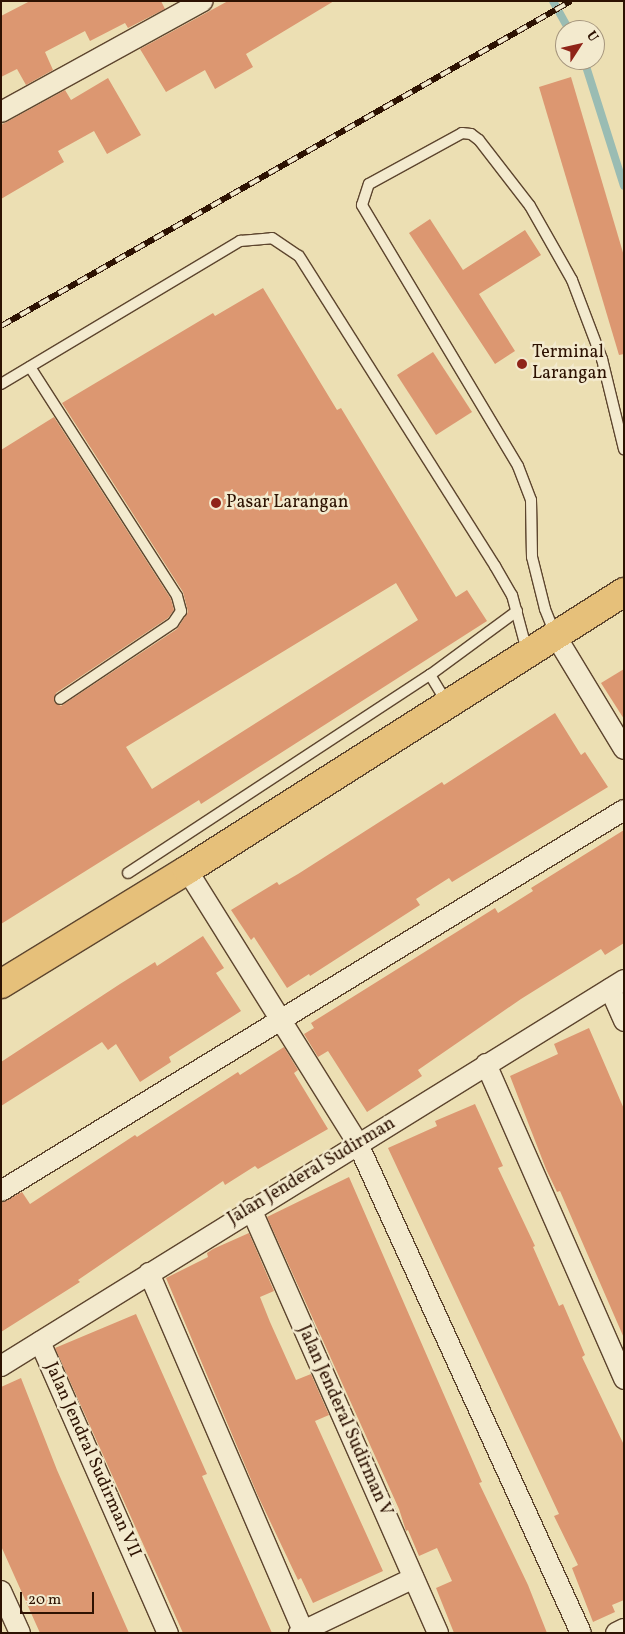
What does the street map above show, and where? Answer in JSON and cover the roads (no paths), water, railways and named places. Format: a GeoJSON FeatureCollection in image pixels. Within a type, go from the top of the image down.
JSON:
{"type":"FeatureCollection","features":[{"type":"Feature","properties":{"kind":"highway"},"geometry":{"type":"LineString","coordinates":[[1,984],[186,870],[624,592]]}},
{"type":"Feature","properties":{"kind":"street"},"geometry":{"type":"LineString","coordinates":[[1,112],[203,1]]}},
{"type":"Feature","properties":{"kind":"street"},"geometry":{"type":"LineString","coordinates":[[555,635],[624,749]]}},
{"type":"Feature","properties":{"kind":"street"},"geometry":{"type":"LineString","coordinates":[[1,1191],[624,810]]}},
{"type":"Feature","properties":{"kind":"street"},"geometry":{"type":"LineString","coordinates":[[186,870],[358,1144],[581,1633]]}},
{"type":"Feature","properties":{"kind":"street"},"geometry":{"type":"LineString","coordinates":[[617,984],[624,1021]]}},
{"type":"Feature","properties":{"kind":"street","name":"Jalan Jenderal Sudirman"},"geometry":{"type":"LineString","coordinates":[[1,1366],[251,1209],[617,984]]}},
{"type":"Feature","properties":{"kind":"street"},"geometry":{"type":"LineString","coordinates":[[486,1064],[624,1379]]}},
{"type":"Feature","properties":{"kind":"street","name":"Jalan Jenderal Sudirman V"},"geometry":{"type":"LineString","coordinates":[[251,1209],[438,1633]]}},
{"type":"Feature","properties":{"kind":"street"},"geometry":{"type":"LineString","coordinates":[[149,1273],[301,1632],[414,1578]]}},
{"type":"Feature","properties":{"kind":"street","name":"Jalan Jendral Sudirman VII"},"geometry":{"type":"LineString","coordinates":[[40,1342],[168,1633]]}},
{"type":"Feature","properties":{"kind":"street"},"geometry":{"type":"LineString","coordinates":[[1,1591],[20,1633]]}},
{"type":"Feature","properties":{"kind":"street"},"geometry":{"type":"LineString","coordinates":[[616,1633],[624,1629]]}},
{"type":"Feature","properties":{"kind":"lane"},"geometry":{"type":"LineString","coordinates":[[555,635],[545,609],[532,557],[530,500],[518,466],[362,205],[369,184],[462,133],[471,134],[479,140],[530,206],[572,280],[602,359],[624,449]]}},
{"type":"Feature","properties":{"kind":"lane"},"geometry":{"type":"LineString","coordinates":[[1,384],[240,241],[272,238],[299,256],[495,566],[512,595],[528,653]]}},
{"type":"Feature","properties":{"kind":"lane"},"geometry":{"type":"LineString","coordinates":[[30,366],[177,596],[181,610],[173,623],[60,699]]}},
{"type":"Feature","properties":{"kind":"lane"},"geometry":{"type":"LineString","coordinates":[[128,874],[430,675],[517,611]]}},
{"type":"Feature","properties":{"kind":"lane"},"geometry":{"type":"LineString","coordinates":[[430,675],[448,704]]}},
{"type":"Feature","properties":{"kind":"waterway"},"geometry":{"type":"LineString","coordinates":[[553,1],[563,20]]}},
{"type":"Feature","properties":{"kind":"waterway"},"geometry":{"type":"LineString","coordinates":[[587,70],[624,186]]}},
{"type":"Feature","properties":{"kind":"railway"},"geometry":{"type":"LineString","coordinates":[[1,326],[571,1]]}},
{"type":"Feature","properties":{"kind":"place","name":"Terminal Larangan"},"geometry":{"type":"Point","coordinates":[522,364]}},
{"type":"Feature","properties":{"kind":"place","name":"Pasar Larangan"},"geometry":{"type":"Point","coordinates":[216,503]}}]}
